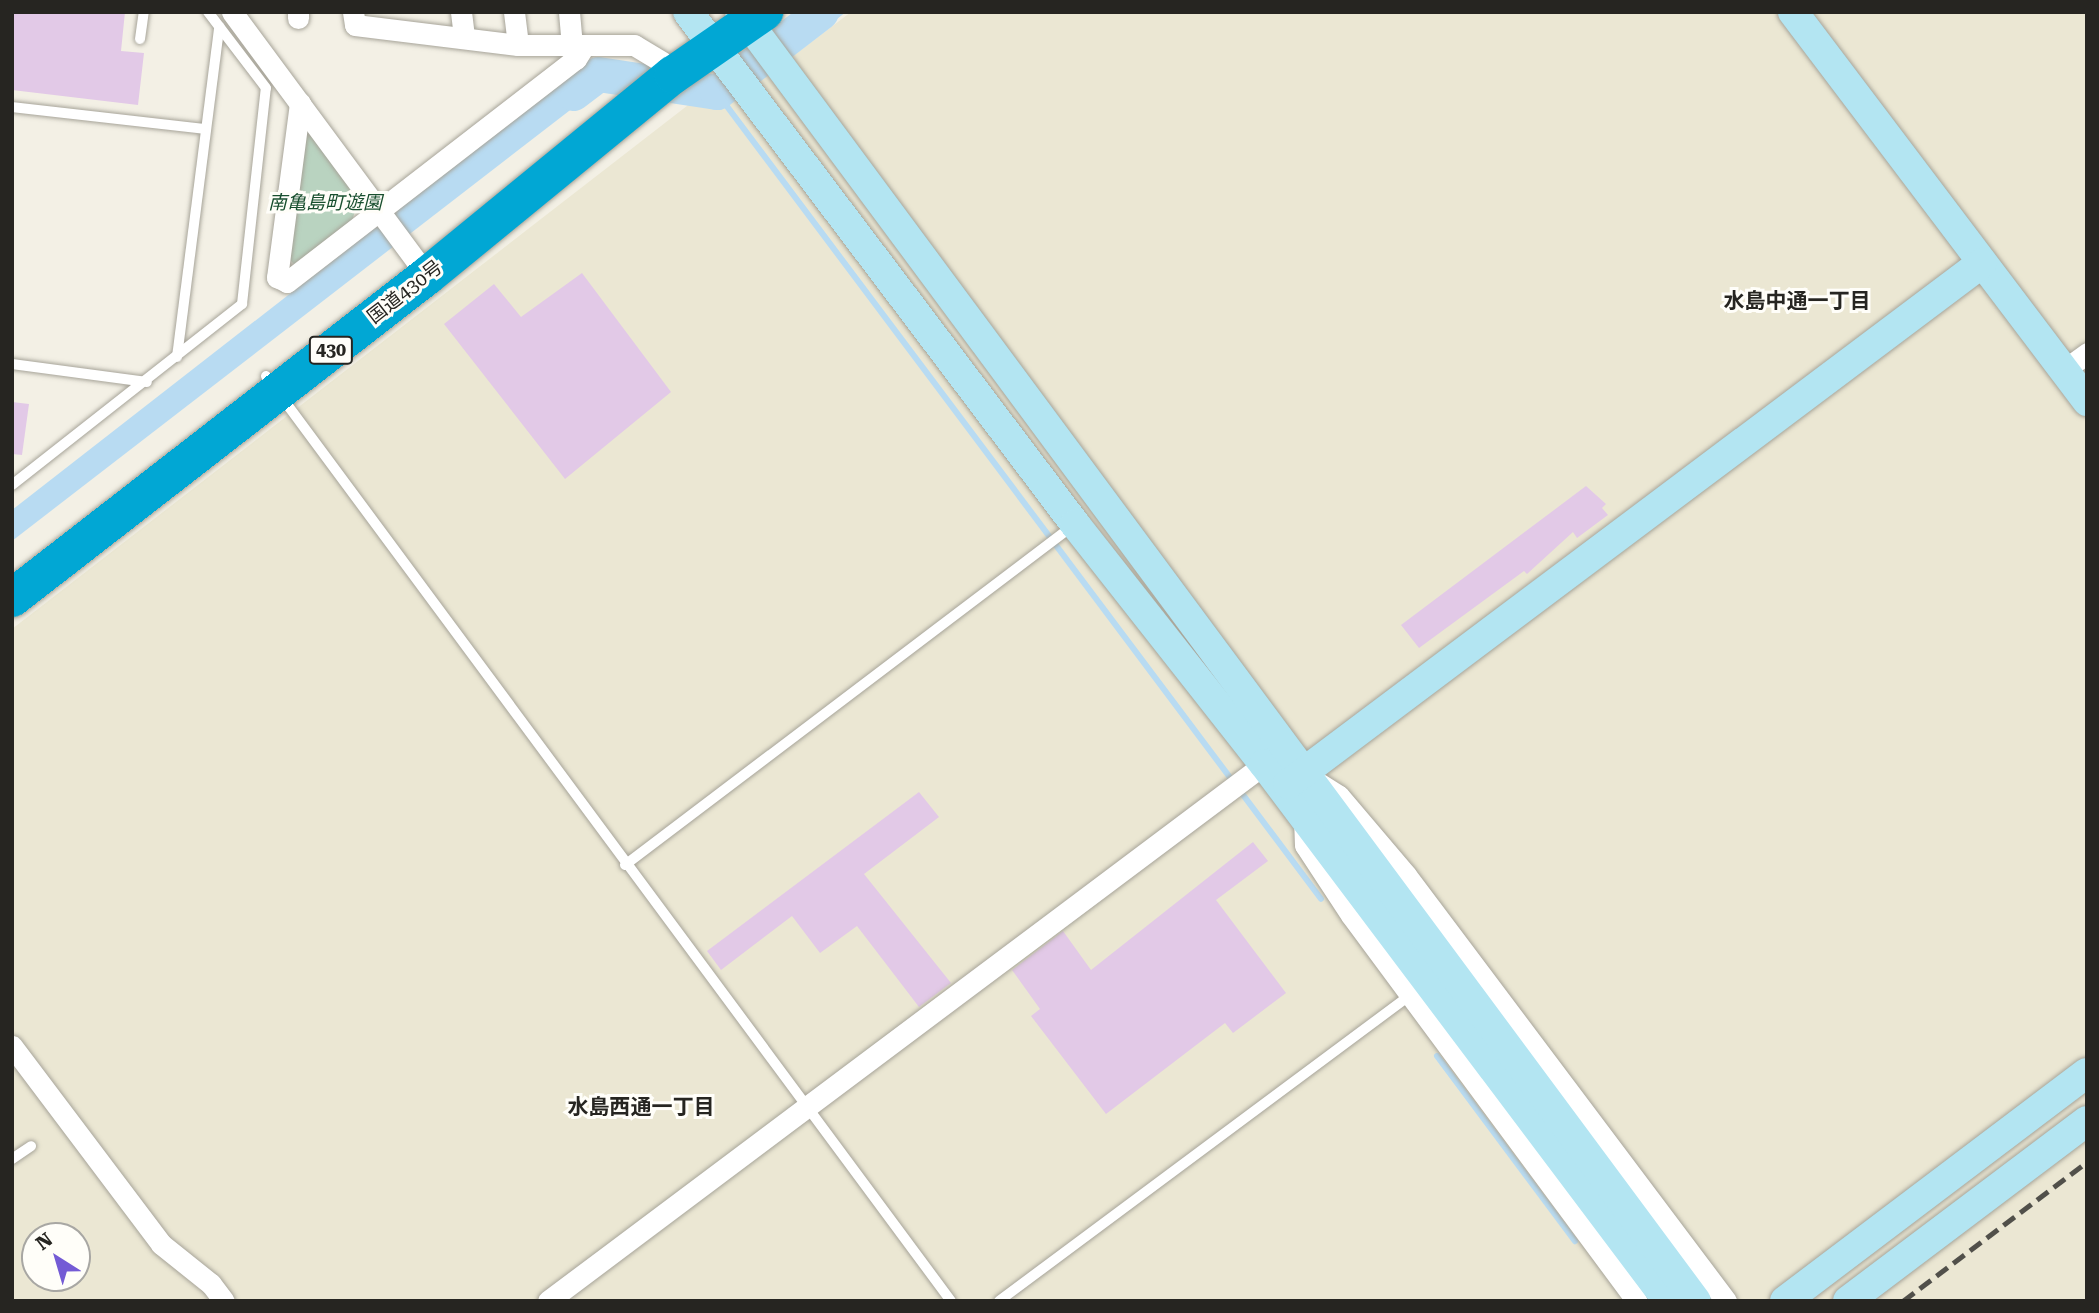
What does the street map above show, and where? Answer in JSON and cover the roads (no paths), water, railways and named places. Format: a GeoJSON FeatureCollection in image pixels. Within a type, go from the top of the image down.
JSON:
{"type":"FeatureCollection","features":[{"type":"Feature","properties":{"kind":"highway","name":"国道430号"},"geometry":{"type":"LineString","coordinates":[[12,598],[272,384],[415,260],[650,79],[738,39]]}},
{"type":"Feature","properties":{"kind":"highway","name":"国道430号"},"geometry":{"type":"LineString","coordinates":[[12,570],[272,384]]}},
{"type":"Feature","properties":{"kind":"street"},"geometry":{"type":"LineString","coordinates":[[353,12],[355,25],[407,22],[464,38],[518,45],[634,45],[650,79]]}},
{"type":"Feature","properties":{"kind":"street"},"geometry":{"type":"LineString","coordinates":[[461,12],[464,38]]}},
{"type":"Feature","properties":{"kind":"street"},"geometry":{"type":"LineString","coordinates":[[514,12],[518,45]]}},
{"type":"Feature","properties":{"kind":"street"},"geometry":{"type":"LineString","coordinates":[[300,103],[277,277],[288,282],[382,215],[576,59],[578,47],[569,12]]}},
{"type":"Feature","properties":{"kind":"street"},"geometry":{"type":"LineString","coordinates":[[1793,12],[1982,263],[2075,361],[2087,401]]}},
{"type":"Feature","properties":{"kind":"street"},"geometry":{"type":"LineString","coordinates":[[226,20],[300,103],[415,260]]}},
{"type":"Feature","properties":{"kind":"street"},"geometry":{"type":"LineString","coordinates":[[738,39],[1060,536],[1256,770],[1298,780],[1339,796],[1406,875],[1726,1301]]}},
{"type":"Feature","properties":{"kind":"street"},"geometry":{"type":"LineString","coordinates":[[738,39],[1256,770]]}},
{"type":"Feature","properties":{"kind":"street"},"geometry":{"type":"LineString","coordinates":[[1298,780],[1982,263]]}},
{"type":"Feature","properties":{"kind":"street"},"geometry":{"type":"LineString","coordinates":[[548,1301],[1256,770]]}},
{"type":"Feature","properties":{"kind":"street"},"geometry":{"type":"LineString","coordinates":[[1298,780],[1305,845],[1409,996],[1637,1298]]}},
{"type":"Feature","properties":{"kind":"street"},"geometry":{"type":"LineString","coordinates":[[1298,780],[1482,1034],[1668,1301]]}},
{"type":"Feature","properties":{"kind":"street"},"geometry":{"type":"LineString","coordinates":[[1304,817],[1696,1301]]}},
{"type":"Feature","properties":{"kind":"street"},"geometry":{"type":"LineString","coordinates":[[12,1046],[161,1244],[211,1284],[224,1301]]}},
{"type":"Feature","properties":{"kind":"street"},"geometry":{"type":"LineString","coordinates":[[1785,1301],[2087,1073]]}},
{"type":"Feature","properties":{"kind":"street"},"geometry":{"type":"LineString","coordinates":[[1848,1301],[2087,1121]]}},
{"type":"Feature","properties":{"kind":"lane"},"geometry":{"type":"LineString","coordinates":[[140,39],[144,12]]}},
{"type":"Feature","properties":{"kind":"lane"},"geometry":{"type":"LineString","coordinates":[[15,481],[147,382],[242,304],[266,88],[226,20],[208,12]]}},
{"type":"Feature","properties":{"kind":"lane"},"geometry":{"type":"LineString","coordinates":[[177,357],[206,129],[226,20]]}},
{"type":"Feature","properties":{"kind":"lane"},"geometry":{"type":"LineString","coordinates":[[12,107],[206,129]]}},
{"type":"Feature","properties":{"kind":"lane"},"geometry":{"type":"LineString","coordinates":[[12,364],[147,382]]}},
{"type":"Feature","properties":{"kind":"lane"},"geometry":{"type":"LineString","coordinates":[[272,384],[625,865],[951,1301]]}},
{"type":"Feature","properties":{"kind":"lane"},"geometry":{"type":"LineString","coordinates":[[625,865],[1060,536]]}},
{"type":"Feature","properties":{"kind":"lane"},"geometry":{"type":"LineString","coordinates":[[999,1301],[1409,996]]}},
{"type":"Feature","properties":{"kind":"lane"},"geometry":{"type":"LineString","coordinates":[[12,1159],[31,1146]]}},
{"type":"Feature","properties":{"kind":"water"},"geometry":{"type":"Polygon","coordinates":[[[598,61],[626,67],[12,541],[12,510],[585,64],[598,61]]]}},
{"type":"Feature","properties":{"kind":"waterway"},"geometry":{"type":"LineString","coordinates":[[573,93],[598,74],[717,92],[821,12]]}},
{"type":"Feature","properties":{"kind":"waterway"},"geometry":{"type":"LineString","coordinates":[[782,58],[841,12]]}},
{"type":"Feature","properties":{"kind":"waterway"},"geometry":{"type":"LineString","coordinates":[[751,81],[770,66]]}},
{"type":"Feature","properties":{"kind":"waterway"},"geometry":{"type":"LineString","coordinates":[[723,101],[1321,899]]}},
{"type":"Feature","properties":{"kind":"waterway"},"geometry":{"type":"LineString","coordinates":[[1437,1056],[1575,1241]]}},
{"type":"Feature","properties":{"kind":"railway"},"geometry":{"type":"LineString","coordinates":[[1903,1301],[2087,1162]]}},
{"type":"Feature","properties":{"kind":"district","name":"水島中通一丁目"},"geometry":{"type":"Point","coordinates":[1797,301]}},
{"type":"Feature","properties":{"kind":"district","name":"水島西通一丁目"},"geometry":{"type":"Point","coordinates":[641,1107]}},
{"type":"Feature","properties":{"kind":"park label","name":"南亀島町遊園"},"geometry":{"type":"Point","coordinates":[325,203]}}]}
